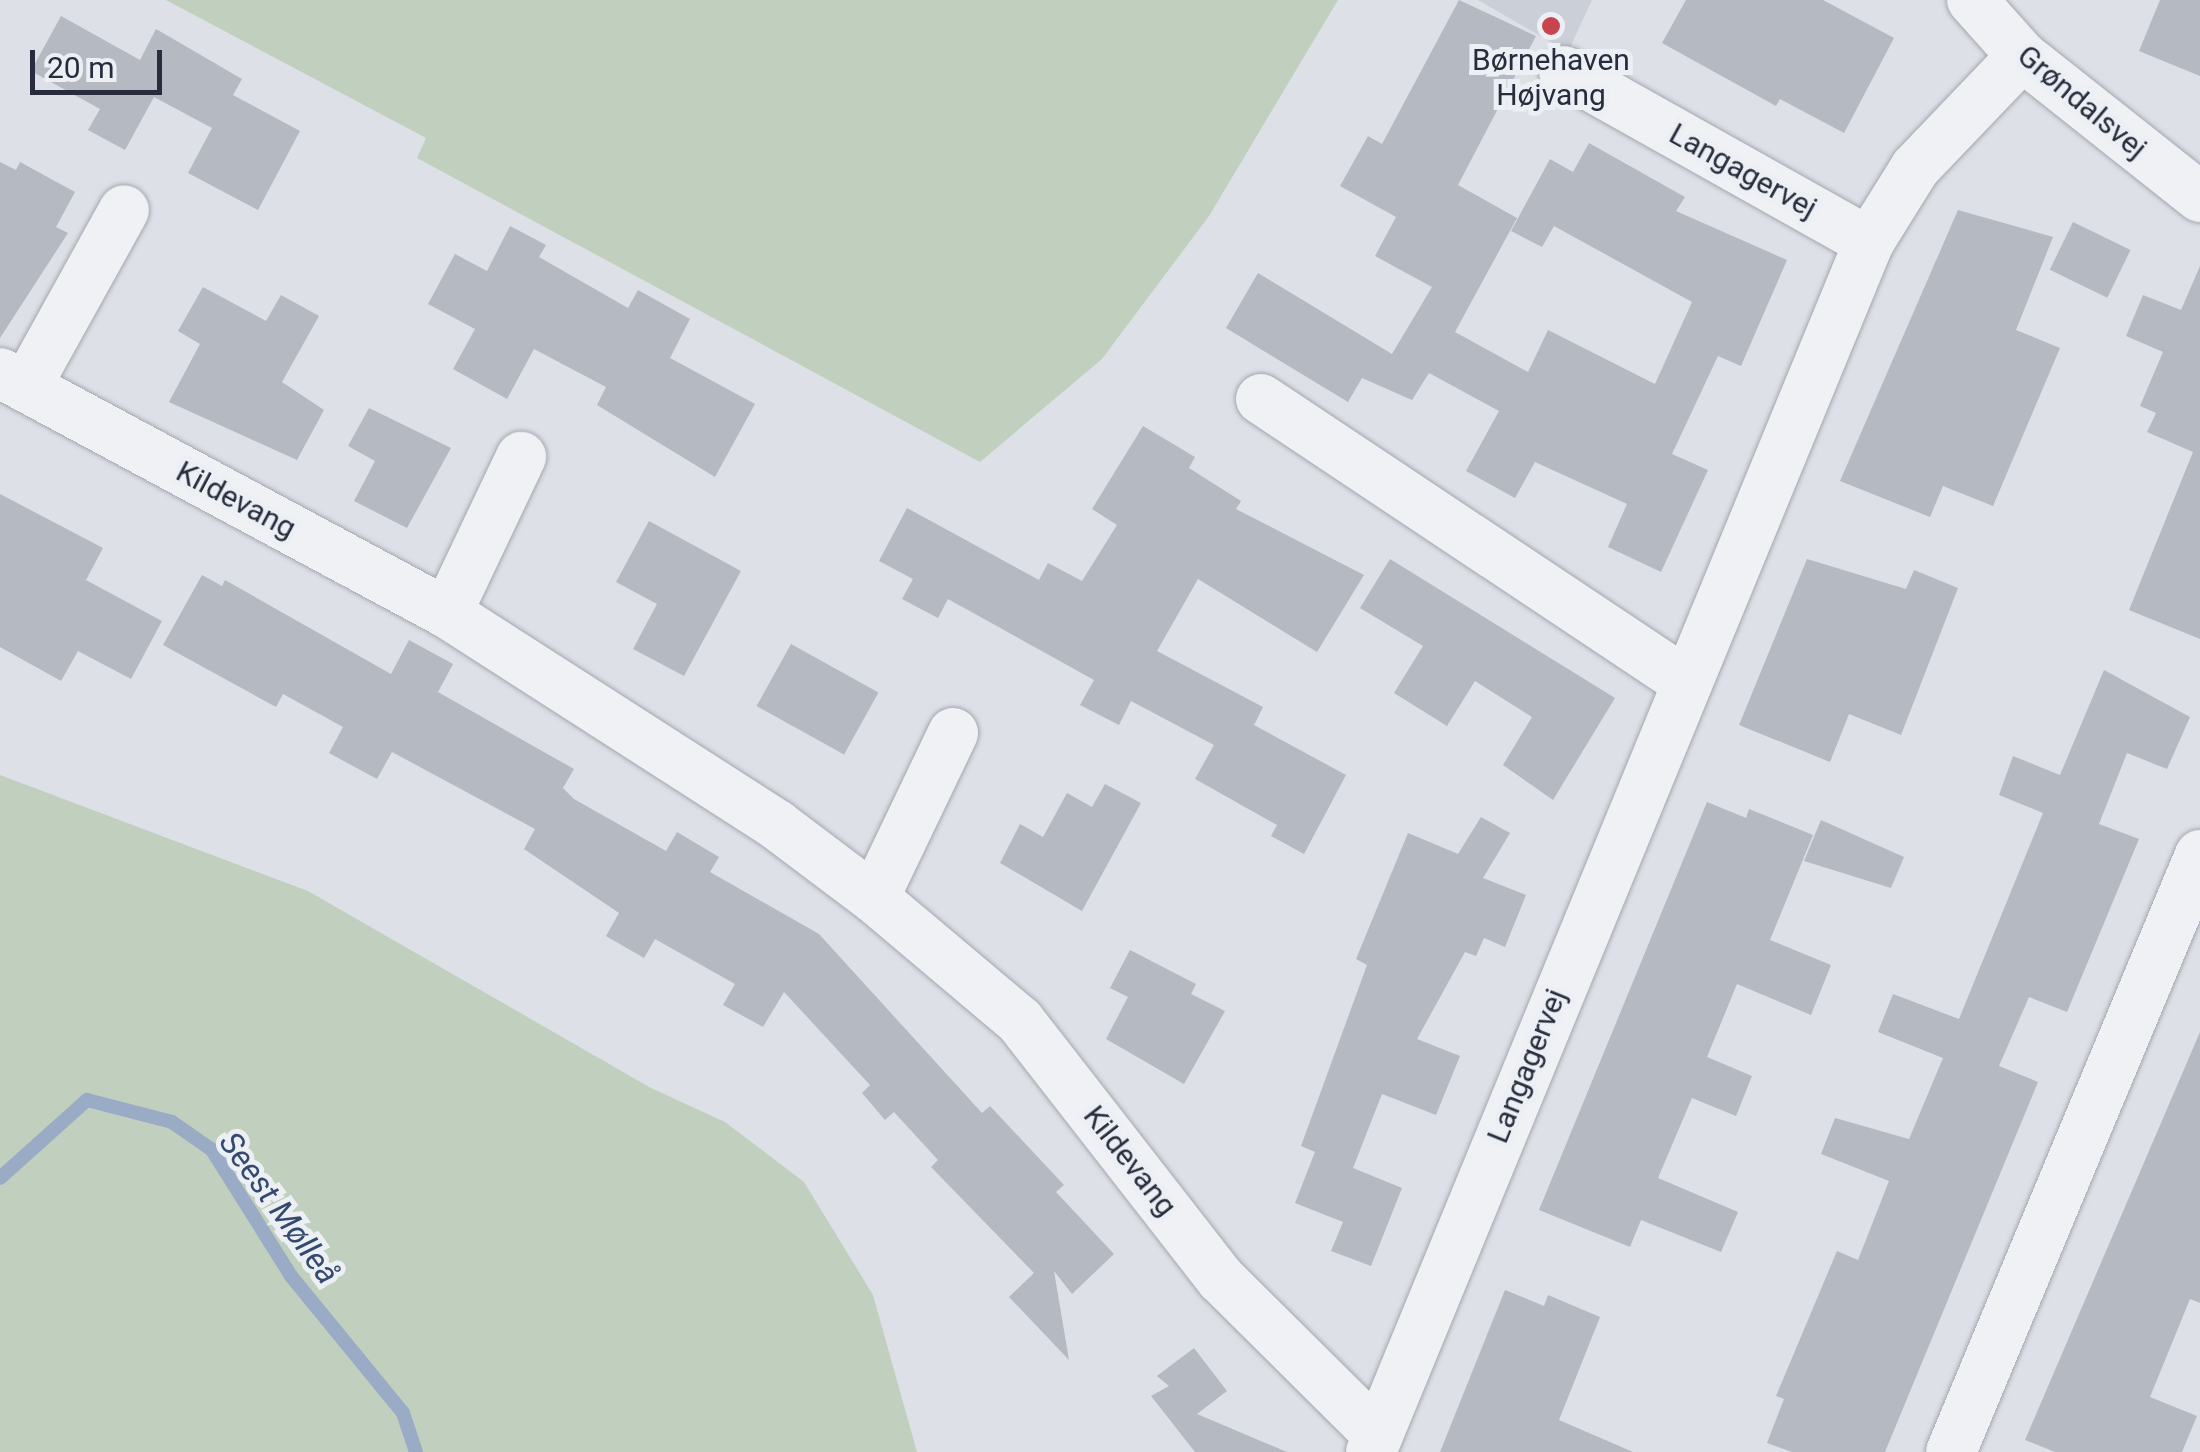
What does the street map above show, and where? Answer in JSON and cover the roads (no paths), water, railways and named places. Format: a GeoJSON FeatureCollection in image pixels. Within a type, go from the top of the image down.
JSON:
{"type":"FeatureCollection","features":[{"type":"Feature","properties":{"kind":"street","name":"Grøndalsvej"},"geometry":{"type":"LineString","coordinates":[[1972,0],[2022,56],[2200,197]]}},
{"type":"Feature","properties":{"kind":"street","name":"Langagervej"},"geometry":{"type":"LineString","coordinates":[[1374,1443],[1683,680],[1869,242],[1915,168],[2022,56]]}},
{"type":"Feature","properties":{"kind":"street","name":"Langagervej"},"geometry":{"type":"LineString","coordinates":[[1564,70],[1869,242]]}},
{"type":"Feature","properties":{"kind":"street","name":"Kildevang"},"geometry":{"type":"LineString","coordinates":[[124,210],[13,380],[447,613],[762,814],[874,898],[1020,1022],[1221,1278],[1374,1443]]}},
{"type":"Feature","properties":{"kind":"street"},"geometry":{"type":"LineString","coordinates":[[1262,400],[1683,680]]}},
{"type":"Feature","properties":{"kind":"street"},"geometry":{"type":"LineString","coordinates":[[447,613],[521,456]]}},
{"type":"Feature","properties":{"kind":"street"},"geometry":{"type":"LineString","coordinates":[[874,898],[953,733]]}},
{"type":"Feature","properties":{"kind":"street"},"geometry":{"type":"LineString","coordinates":[[1951,1452],[2200,855]]}},
{"type":"Feature","properties":{"kind":"waterway","name":"Seest Mølleå"},"geometry":{"type":"LineString","coordinates":[[0,1178],[87,1100],[172,1122],[212,1150],[291,1276],[403,1413],[416,1452]]}},
{"type":"Feature","properties":{"kind":"place","name":"Børnehaven Højvang"},"geometry":{"type":"Point","coordinates":[1551,26]}}]}
